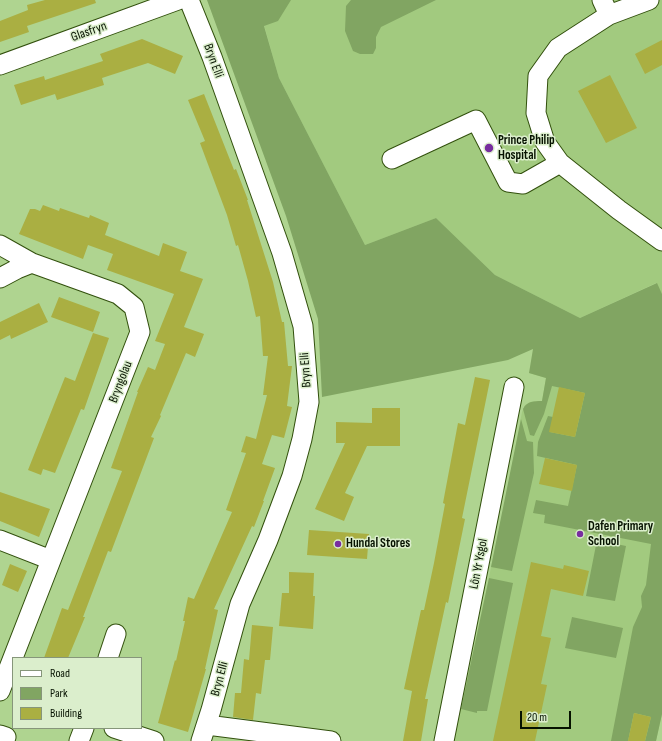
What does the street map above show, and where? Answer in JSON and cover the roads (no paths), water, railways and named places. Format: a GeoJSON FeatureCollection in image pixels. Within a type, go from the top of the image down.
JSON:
{"type":"FeatureCollection","features":[{"type":"Feature","properties":{"kind":"street","name":"Glasfryn"},"geometry":{"type":"LineString","coordinates":[[0,65],[178,0]]}},
{"type":"Feature","properties":{"kind":"street","name":"Bryn Elli"},"geometry":{"type":"LineString","coordinates":[[190,0],[282,253],[303,326],[308,402],[302,439],[292,476],[268,540],[240,604],[204,733]]}},
{"type":"Feature","properties":{"kind":"street"},"geometry":{"type":"LineString","coordinates":[[649,0],[606,8],[558,48],[538,76],[536,113],[545,142],[560,163],[619,210],[662,241]]}},
{"type":"Feature","properties":{"kind":"street"},"geometry":{"type":"LineString","coordinates":[[392,159],[476,120],[508,182],[523,184],[560,163]]}},
{"type":"Feature","properties":{"kind":"street","name":"Bryngolau"},"geometry":{"type":"LineString","coordinates":[[0,245],[32,263],[118,294],[134,307],[140,332],[13,657]]}},
{"type":"Feature","properties":{"kind":"street"},"geometry":{"type":"LineString","coordinates":[[0,278],[17,268],[32,263]]}},
{"type":"Feature","properties":{"kind":"street","name":"Lôn Yr Ysgol"},"geometry":{"type":"LineString","coordinates":[[444,741],[514,387]]}},
{"type":"Feature","properties":{"kind":"street"},"geometry":{"type":"LineString","coordinates":[[0,540],[51,560]]}},
{"type":"Feature","properties":{"kind":"street"},"geometry":{"type":"LineString","coordinates":[[108,657],[116,634]]}},
{"type":"Feature","properties":{"kind":"street","name":"Bryngolau"},"geometry":{"type":"LineString","coordinates":[[0,691],[12,660]]}},
{"type":"Feature","properties":{"kind":"street"},"geometry":{"type":"LineString","coordinates":[[79,741],[84,729]]}},
{"type":"Feature","properties":{"kind":"street"},"geometry":{"type":"LineString","coordinates":[[117,729],[154,741]]}},
{"type":"Feature","properties":{"kind":"street"},"geometry":{"type":"LineString","coordinates":[[204,733],[332,741]]}},
{"type":"Feature","properties":{"kind":"place","name":"Prince Philip Hospital"},"geometry":{"type":"Point","coordinates":[489,148]}},
{"type":"Feature","properties":{"kind":"place","name":"Dafen Primary School"},"geometry":{"type":"Point","coordinates":[580,534]}},
{"type":"Feature","properties":{"kind":"place","name":"Hundal Stores"},"geometry":{"type":"Point","coordinates":[338,544]}}]}
